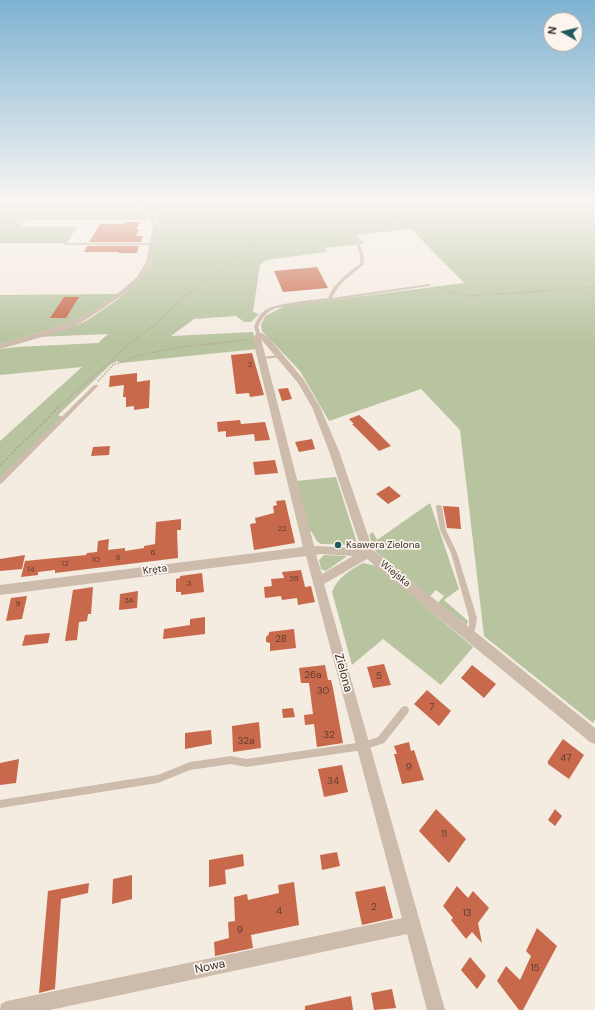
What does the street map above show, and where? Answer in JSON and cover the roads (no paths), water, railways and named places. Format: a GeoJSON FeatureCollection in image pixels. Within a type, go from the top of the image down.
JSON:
{"type":"FeatureCollection","features":[{"type":"Feature","properties":{"kind":"street"},"geometry":{"type":"LineString","coordinates":[[0,346],[67,327],[104,307],[140,278],[149,262],[152,248]]}},
{"type":"Feature","properties":{"kind":"street"},"geometry":{"type":"LineString","coordinates":[[258,337],[265,339],[280,356],[301,382],[316,407],[334,450],[368,553],[325,579],[318,579]]}},
{"type":"Feature","properties":{"kind":"street","name":"Zielona"},"geometry":{"type":"LineString","coordinates":[[258,337],[310,550],[436,1010]]}},
{"type":"Feature","properties":{"kind":"street","name":"Kręta"},"geometry":{"type":"LineString","coordinates":[[0,590],[310,550],[368,553]]}},
{"type":"Feature","properties":{"kind":"street","name":"Wiejska"},"geometry":{"type":"LineString","coordinates":[[368,553],[595,737]]}},
{"type":"Feature","properties":{"kind":"street","name":"Nowa"},"geometry":{"type":"LineString","coordinates":[[7,1010],[413,924]]}},
{"type":"Feature","properties":{"kind":"lane"},"geometry":{"type":"LineString","coordinates":[[330,298],[333,290],[352,271],[362,264],[364,255],[360,248]]}},
{"type":"Feature","properties":{"kind":"lane"},"geometry":{"type":"LineString","coordinates":[[258,337],[256,327],[262,314],[268,309],[330,298],[429,285]]}},
{"type":"Feature","properties":{"kind":"lane"},"geometry":{"type":"LineString","coordinates":[[263,358],[280,356]]}},
{"type":"Feature","properties":{"kind":"lane"},"geometry":{"type":"LineString","coordinates":[[0,482],[96,386]]}},
{"type":"Feature","properties":{"kind":"lane"},"geometry":{"type":"LineString","coordinates":[[439,508],[443,530],[454,553],[473,618],[472,628],[467,634]]}},
{"type":"Feature","properties":{"kind":"lane"},"geometry":{"type":"LineString","coordinates":[[0,804],[158,780],[190,766],[231,760],[246,763],[363,746],[381,740],[405,710]]}},
{"type":"Feature","properties":{"kind":"place","name":"Ksawera Zielona"},"geometry":{"type":"Point","coordinates":[338,545]}}]}
